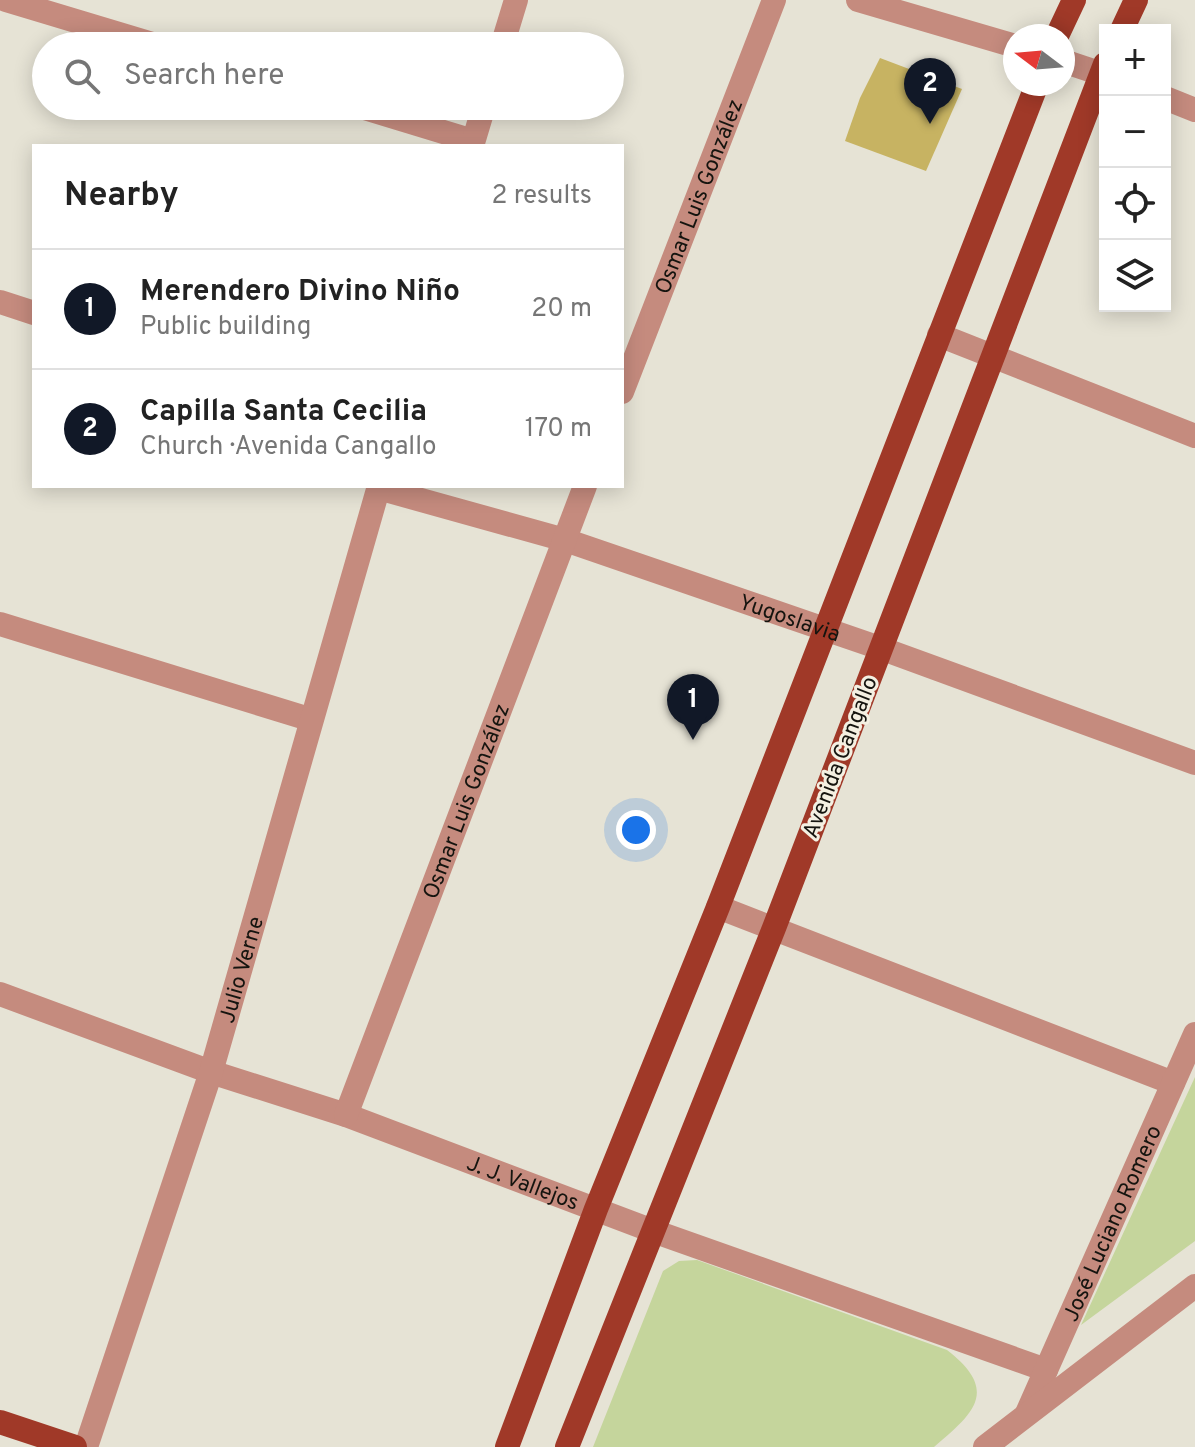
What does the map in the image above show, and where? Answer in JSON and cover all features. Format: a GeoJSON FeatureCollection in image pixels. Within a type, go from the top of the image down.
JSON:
{"type":"FeatureCollection","features":[{"type":"Feature","properties":{"kind":"main road"},"geometry":{"type":"LineString","coordinates":[[1063,24],[1074,0]]}},
{"type":"Feature","properties":{"kind":"main road"},"geometry":{"type":"LineString","coordinates":[[1125,24],[1136,0]]}},
{"type":"Feature","properties":{"kind":"main road","name":"Avenida Cangallo"},"geometry":{"type":"LineString","coordinates":[[567,1447],[774,928],[1099,84]]}},
{"type":"Feature","properties":{"kind":"main road"},"geometry":{"type":"LineString","coordinates":[[507,1447],[596,1209],[718,907],[823,628],[1032,96]]}},
{"type":"Feature","properties":{"kind":"main road"},"geometry":{"type":"LineString","coordinates":[[0,1422],[75,1447]]}},
{"type":"Feature","properties":{"kind":"street"},"geometry":{"type":"LineString","coordinates":[[6,0],[112,32]]}},
{"type":"Feature","properties":{"kind":"street"},"geometry":{"type":"LineString","coordinates":[[506,32],[516,0]]}},
{"type":"Feature","properties":{"kind":"street","name":"Osmar Luis González"},"geometry":{"type":"LineString","coordinates":[[624,387],[774,0]]}},
{"type":"Feature","properties":{"kind":"street"},"geometry":{"type":"LineString","coordinates":[[858,0],[1003,42]]}},
{"type":"Feature","properties":{"kind":"street"},"geometry":{"type":"LineString","coordinates":[[1075,64],[1099,70]]}},
{"type":"Feature","properties":{"kind":"street"},"geometry":{"type":"LineString","coordinates":[[1171,100],[1195,110]]}},
{"type":"Feature","properties":{"kind":"street"},"geometry":{"type":"LineString","coordinates":[[401,120],[472,143],[479,120]]}},
{"type":"Feature","properties":{"kind":"street"},"geometry":{"type":"LineString","coordinates":[[0,302],[32,312]]}},
{"type":"Feature","properties":{"kind":"street"},"geometry":{"type":"LineString","coordinates":[[939,335],[1195,436]]}},
{"type":"Feature","properties":{"kind":"street","name":"Julio Verne"},"geometry":{"type":"LineString","coordinates":[[86,1447],[211,1072],[309,719],[378,488]]}},
{"type":"Feature","properties":{"kind":"street","name":"Yugoslavia"},"geometry":{"type":"LineString","coordinates":[[382,488],[565,540],[880,648],[1195,763]]}},
{"type":"Feature","properties":{"kind":"street","name":"Osmar Luis González"},"geometry":{"type":"LineString","coordinates":[[346,1115],[584,488]]}},
{"type":"Feature","properties":{"kind":"street"},"geometry":{"type":"LineString","coordinates":[[0,624],[309,719]]}},
{"type":"Feature","properties":{"kind":"street"},"geometry":{"type":"LineString","coordinates":[[718,907],[1173,1083]]}},
{"type":"Feature","properties":{"kind":"street","name":"J. J. Vallejos"},"geometry":{"type":"LineString","coordinates":[[0,994],[211,1072],[346,1115],[653,1231],[1046,1370]]}},
{"type":"Feature","properties":{"kind":"street","name":"José Luciano Romero"},"geometry":{"type":"LineString","coordinates":[[1027,1413],[1195,1034]]}},
{"type":"Feature","properties":{"kind":"street"},"geometry":{"type":"LineString","coordinates":[[985,1447],[1195,1286]]}},
{"type":"Feature","properties":{"kind":"green space"},"geometry":{"type":"Polygon","coordinates":[[[1195,1077],[1195,1241],[1081,1325],[1195,1077]]]}},
{"type":"Feature","properties":{"kind":"green space"},"geometry":{"type":"Polygon","coordinates":[[[697,1260],[947,1350],[973,1378],[977,1390],[970,1412],[934,1447],[593,1447],[663,1271],[679,1261],[697,1260]]]}},
{"type":"Feature","properties":{"kind":"building"},"geometry":{"type":"Polygon","coordinates":[[[880,58],[962,89],[926,171],[845,141],[860,98],[880,58]]]}},
{"type":"Feature","properties":{"kind":"place","name":"Capilla Santa Cecilia"},"geometry":{"type":"Point","coordinates":[930,124]}},
{"type":"Feature","properties":{"kind":"place","name":"Merendero Divino Niño"},"geometry":{"type":"Point","coordinates":[693,740]}}]}
